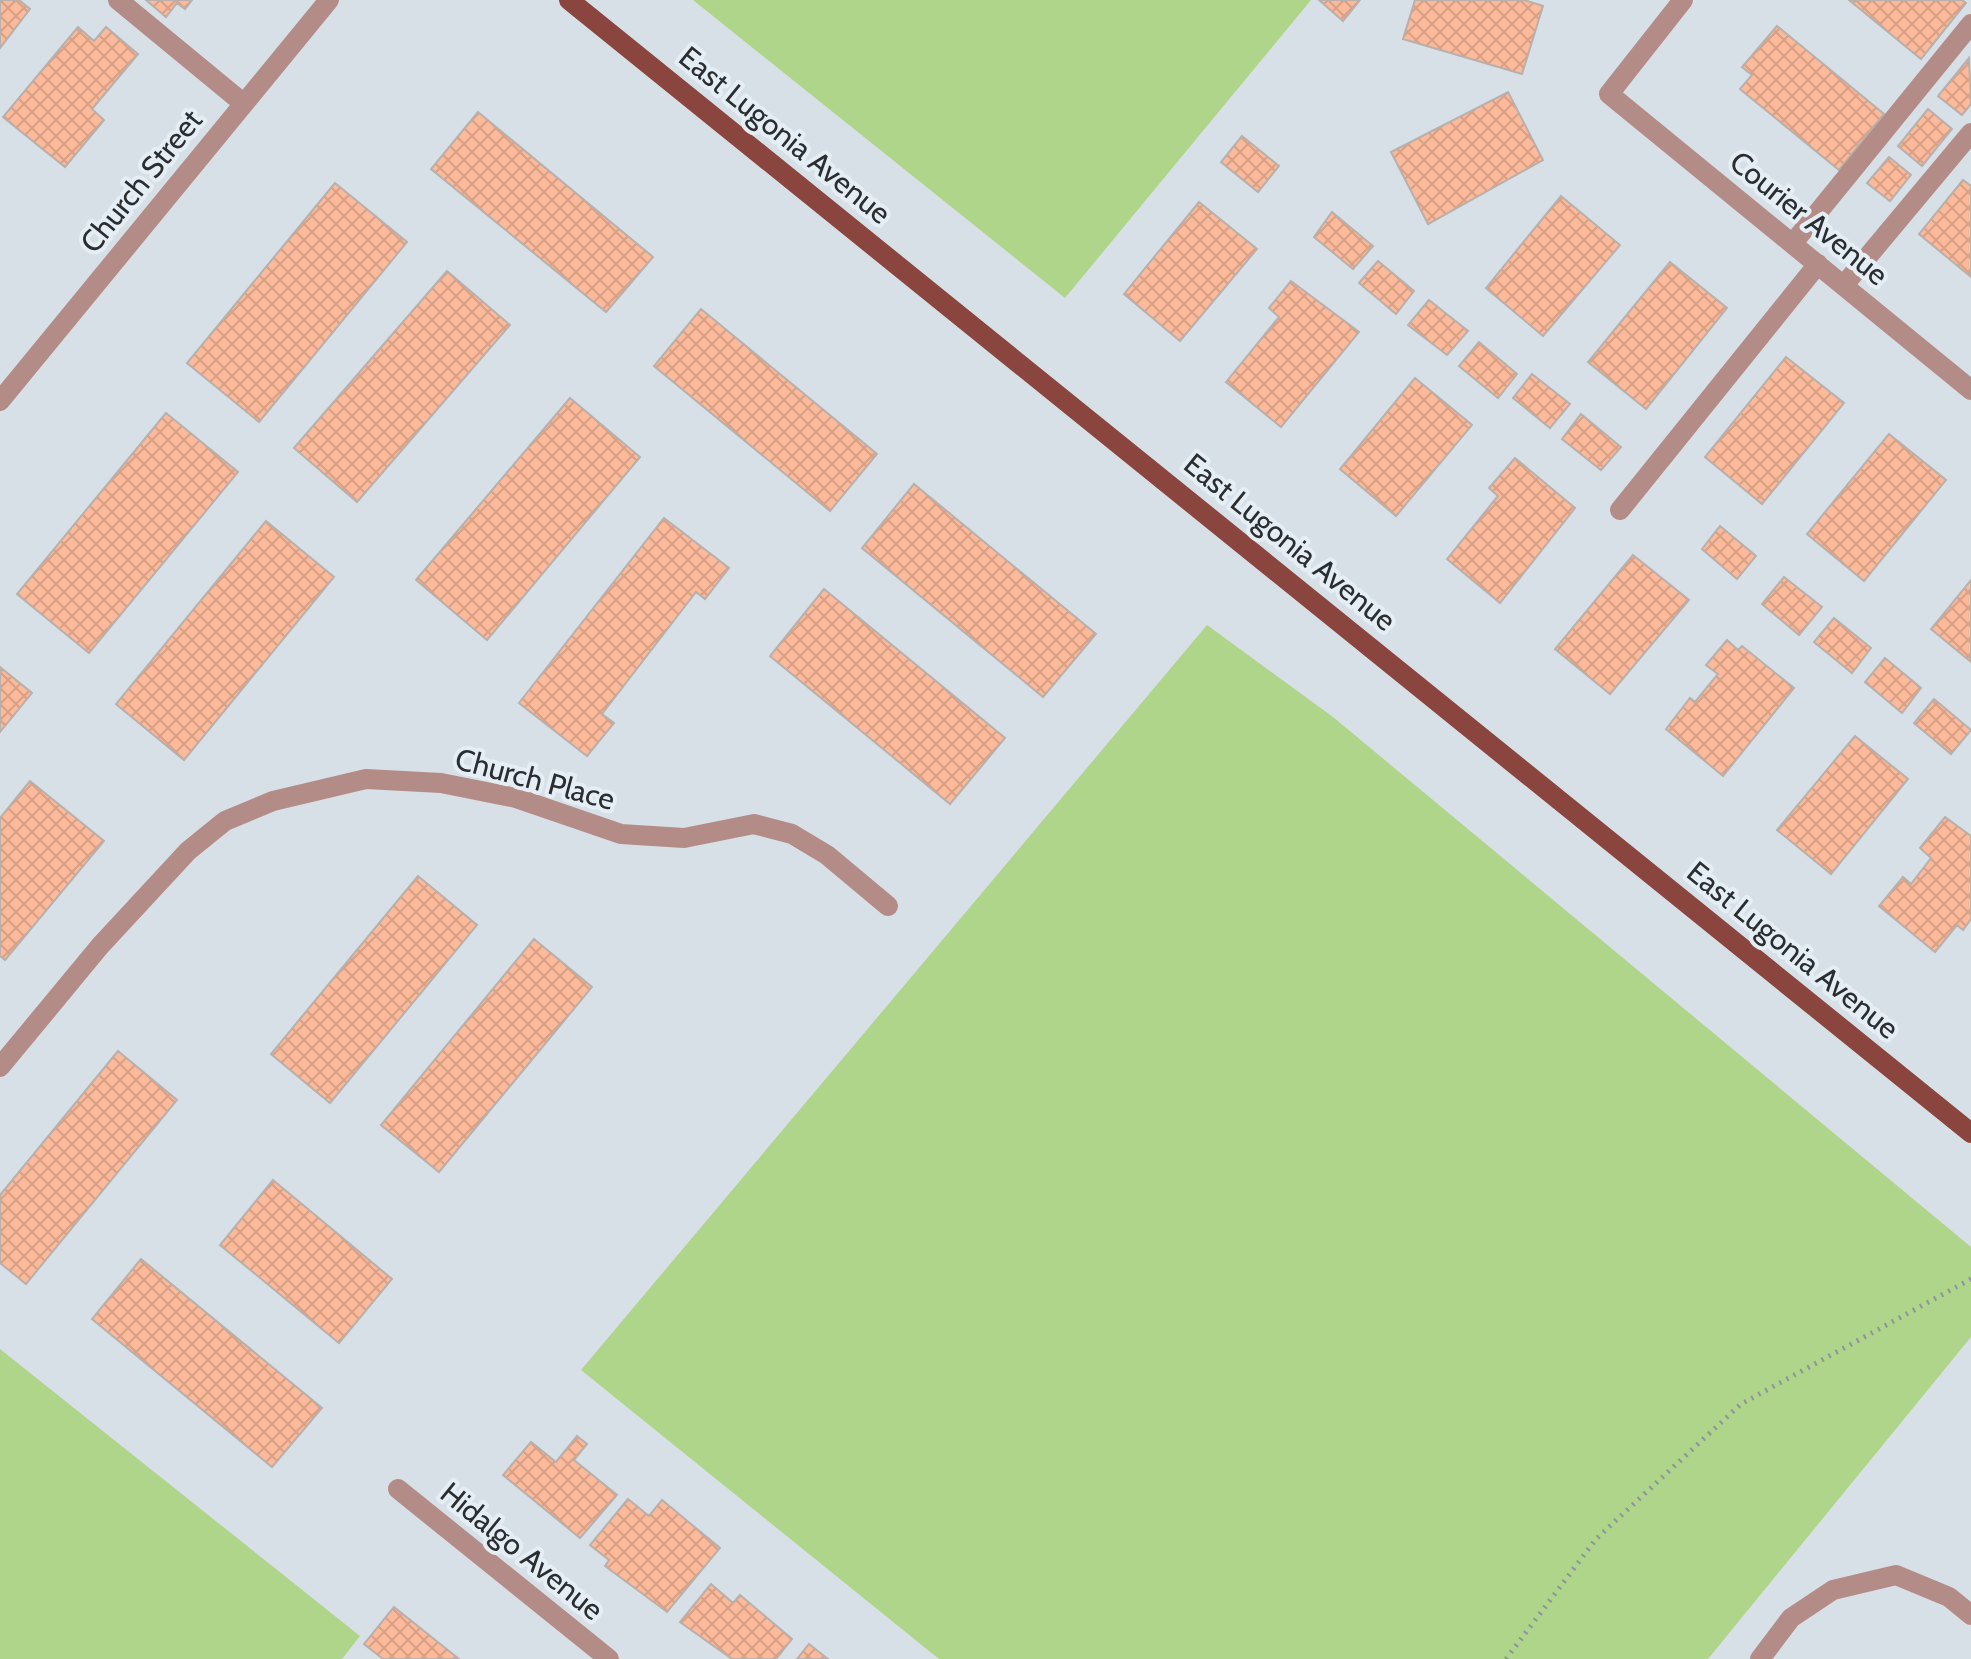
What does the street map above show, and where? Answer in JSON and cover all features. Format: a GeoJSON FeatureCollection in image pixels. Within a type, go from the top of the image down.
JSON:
{"type":"FeatureCollection","features":[{"type":"Feature","properties":{"kind":"main road","name":"East Lugonia Avenue"},"geometry":{"type":"LineString","coordinates":[[569,0],[1971,1133]]}},
{"type":"Feature","properties":{"kind":"street"},"geometry":{"type":"LineString","coordinates":[[118,0],[243,103]]}},
{"type":"Feature","properties":{"kind":"street","name":"Church Street"},"geometry":{"type":"LineString","coordinates":[[0,401],[329,0]]}},
{"type":"Feature","properties":{"kind":"street","name":"Courier Avenue"},"geometry":{"type":"LineString","coordinates":[[1683,0],[1609,94],[1971,390]]}},
{"type":"Feature","properties":{"kind":"street"},"geometry":{"type":"LineString","coordinates":[[1793,243],[1971,24]]}},
{"type":"Feature","properties":{"kind":"street"},"geometry":{"type":"LineString","coordinates":[[1844,285],[1971,133]]}},
{"type":"Feature","properties":{"kind":"street"},"geometry":{"type":"LineString","coordinates":[[1620,510],[1818,264]]}},
{"type":"Feature","properties":{"kind":"street","name":"Church Place"},"geometry":{"type":"LineString","coordinates":[[3,1057],[168,872],[225,821],[273,801],[366,779],[441,783],[516,798],[621,834],[684,838],[754,824],[792,834],[827,855],[888,906]]}},
{"type":"Feature","properties":{"kind":"street","name":"Hidalgo Avenue"},"geometry":{"type":"LineString","coordinates":[[398,1489],[609,1659]]}},
{"type":"Feature","properties":{"kind":"street"},"geometry":{"type":"LineString","coordinates":[[1760,1659],[1791,1618],[1833,1590],[1896,1575],[1949,1597],[1971,1615]]}},
{"type":"Feature","properties":{"kind":"path"},"geometry":{"type":"LineString","coordinates":[[1506,1659],[1596,1539],[1741,1404],[1971,1279]]}},
{"type":"Feature","properties":{"kind":"green space"},"geometry":{"type":"Polygon","coordinates":[[[693,0],[1311,0],[1065,298],[693,0]]]}},
{"type":"Feature","properties":{"kind":"green space"},"geometry":{"type":"Polygon","coordinates":[[[1207,625],[1333,717],[1971,1247],[1971,1337],[1708,1659],[939,1659],[581,1370],[1207,625]]]}},
{"type":"Feature","properties":{"kind":"green space"},"geometry":{"type":"Polygon","coordinates":[[[0,1349],[360,1636],[342,1659],[0,1659],[0,1349]]]}},
{"type":"Feature","properties":{"kind":"building"},"geometry":{"type":"Polygon","coordinates":[[[0,0],[19,0],[30,9],[0,48],[0,0]]]}},
{"type":"Feature","properties":{"kind":"building"},"geometry":{"type":"Polygon","coordinates":[[[146,0],[192,0],[185,9],[177,3],[166,17],[146,0]]]}},
{"type":"Feature","properties":{"kind":"building"},"geometry":{"type":"Polygon","coordinates":[[[1319,0],[1360,0],[1343,21],[1319,0]]]}},
{"type":"Feature","properties":{"kind":"building"},"geometry":{"type":"Polygon","coordinates":[[[1415,0],[1524,0],[1543,6],[1522,74],[1403,39],[1415,0]]]}},
{"type":"Feature","properties":{"kind":"building"},"geometry":{"type":"Polygon","coordinates":[[[1849,0],[1962,0],[1966,3],[1921,59],[1849,0]]]}},
{"type":"Feature","properties":{"kind":"building"},"geometry":{"type":"Polygon","coordinates":[[[1777,26],[1884,114],[1839,170],[1740,89],[1752,75],[1742,67],[1777,26]]]}},
{"type":"Feature","properties":{"kind":"building"},"geometry":{"type":"Polygon","coordinates":[[[78,27],[94,41],[106,27],[138,54],[92,109],[104,120],[65,167],[3,117],[78,27]]]}},
{"type":"Feature","properties":{"kind":"building"},"geometry":{"type":"Polygon","coordinates":[[[1969,58],[1971,104],[1962,115],[1938,96],[1969,58]]]}},
{"type":"Feature","properties":{"kind":"building"},"geometry":{"type":"Polygon","coordinates":[[[1508,92],[1543,160],[1428,224],[1391,152],[1508,92]]]}},
{"type":"Feature","properties":{"kind":"building"},"geometry":{"type":"Polygon","coordinates":[[[1928,109],[1952,129],[1922,166],[1898,146],[1928,109]]]}},
{"type":"Feature","properties":{"kind":"building"},"geometry":{"type":"Polygon","coordinates":[[[478,112],[653,257],[606,312],[431,169],[478,112]]]}},
{"type":"Feature","properties":{"kind":"building"},"geometry":{"type":"Polygon","coordinates":[[[1242,136],[1279,166],[1258,192],[1221,162],[1242,136]]]}},
{"type":"Feature","properties":{"kind":"building"},"geometry":{"type":"Polygon","coordinates":[[[1889,157],[1911,175],[1890,201],[1867,183],[1889,157]]]}},
{"type":"Feature","properties":{"kind":"building"},"geometry":{"type":"Polygon","coordinates":[[[1963,180],[1971,186],[1971,277],[1919,234],[1963,180]]]}},
{"type":"Feature","properties":{"kind":"building"},"geometry":{"type":"Polygon","coordinates":[[[335,183],[407,242],[259,422],[187,363],[335,183]]]}},
{"type":"Feature","properties":{"kind":"building"},"geometry":{"type":"Polygon","coordinates":[[[1561,196],[1620,245],[1543,336],[1486,288],[1561,196]]]}},
{"type":"Feature","properties":{"kind":"building"},"geometry":{"type":"Polygon","coordinates":[[[1199,202],[1257,249],[1180,341],[1124,294],[1199,202]]]}},
{"type":"Feature","properties":{"kind":"building"},"geometry":{"type":"Polygon","coordinates":[[[1332,212],[1373,246],[1353,269],[1314,237],[1332,212]]]}},
{"type":"Feature","properties":{"kind":"building"},"geometry":{"type":"Polygon","coordinates":[[[1378,261],[1414,291],[1396,314],[1359,283],[1378,261]]]}},
{"type":"Feature","properties":{"kind":"building"},"geometry":{"type":"Polygon","coordinates":[[[1670,262],[1727,308],[1646,409],[1588,362],[1670,262]]]}},
{"type":"Feature","properties":{"kind":"building"},"geometry":{"type":"Polygon","coordinates":[[[447,271],[510,325],[357,502],[294,448],[447,271]]]}},
{"type":"Feature","properties":{"kind":"building"},"geometry":{"type":"Polygon","coordinates":[[[1291,281],[1359,332],[1281,427],[1226,382],[1279,317],[1269,308],[1291,281]]]}},
{"type":"Feature","properties":{"kind":"building"},"geometry":{"type":"Polygon","coordinates":[[[1429,300],[1468,331],[1447,355],[1408,325],[1429,300]]]}},
{"type":"Feature","properties":{"kind":"building"},"geometry":{"type":"Polygon","coordinates":[[[701,309],[877,454],[830,511],[654,366],[701,309]]]}},
{"type":"Feature","properties":{"kind":"building"},"geometry":{"type":"Polygon","coordinates":[[[1479,342],[1517,374],[1498,398],[1459,366],[1479,342]]]}},
{"type":"Feature","properties":{"kind":"building"},"geometry":{"type":"Polygon","coordinates":[[[1786,357],[1844,403],[1762,504],[1705,457],[1786,357]]]}},
{"type":"Feature","properties":{"kind":"building"},"geometry":{"type":"Polygon","coordinates":[[[1532,374],[1570,404],[1550,428],[1513,398],[1532,374]]]}},
{"type":"Feature","properties":{"kind":"building"},"geometry":{"type":"Polygon","coordinates":[[[1415,378],[1472,425],[1396,516],[1340,469],[1415,378]]]}},
{"type":"Feature","properties":{"kind":"building"},"geometry":{"type":"Polygon","coordinates":[[[570,398],[640,457],[487,640],[416,580],[570,398]]]}},
{"type":"Feature","properties":{"kind":"building"},"geometry":{"type":"Polygon","coordinates":[[[166,413],[238,472],[89,653],[17,594],[166,413]]]}},
{"type":"Feature","properties":{"kind":"building"},"geometry":{"type":"Polygon","coordinates":[[[1581,414],[1621,447],[1601,470],[1562,439],[1581,414]]]}},
{"type":"Feature","properties":{"kind":"building"},"geometry":{"type":"Polygon","coordinates":[[[1889,434],[1946,480],[1864,581],[1807,534],[1889,434]]]}},
{"type":"Feature","properties":{"kind":"building"},"geometry":{"type":"Polygon","coordinates":[[[1515,458],[1575,508],[1500,603],[1447,559],[1498,496],[1489,488],[1515,458]]]}},
{"type":"Feature","properties":{"kind":"building"},"geometry":{"type":"Polygon","coordinates":[[[914,484],[1096,634],[1043,697],[862,548],[914,484]]]}},
{"type":"Feature","properties":{"kind":"building"},"geometry":{"type":"Polygon","coordinates":[[[664,518],[729,568],[705,599],[696,592],[602,714],[614,723],[587,756],[519,703],[664,518]]]}},
{"type":"Feature","properties":{"kind":"building"},"geometry":{"type":"Polygon","coordinates":[[[266,521],[334,577],[184,760],[116,704],[266,521]]]}},
{"type":"Feature","properties":{"kind":"building"},"geometry":{"type":"Polygon","coordinates":[[[1720,526],[1756,556],[1737,579],[1702,549],[1720,526]]]}},
{"type":"Feature","properties":{"kind":"building"},"geometry":{"type":"Polygon","coordinates":[[[1633,555],[1689,600],[1610,694],[1555,649],[1633,555]]]}},
{"type":"Feature","properties":{"kind":"building"},"geometry":{"type":"Polygon","coordinates":[[[1784,577],[1822,607],[1799,635],[1762,604],[1784,577]]]}},
{"type":"Feature","properties":{"kind":"building"},"geometry":{"type":"Polygon","coordinates":[[[1971,580],[1971,662],[1931,629],[1971,580]]]}},
{"type":"Feature","properties":{"kind":"building"},"geometry":{"type":"Polygon","coordinates":[[[824,589],[1005,738],[950,804],[770,656],[824,589]]]}},
{"type":"Feature","properties":{"kind":"building"},"geometry":{"type":"Polygon","coordinates":[[[1834,618],[1871,648],[1852,673],[1814,642],[1834,618]]]}},
{"type":"Feature","properties":{"kind":"building"},"geometry":{"type":"Polygon","coordinates":[[[1727,640],[1738,650],[1742,646],[1794,688],[1723,776],[1666,729],[1690,698],[1695,702],[1718,674],[1706,665],[1727,640]]]}},
{"type":"Feature","properties":{"kind":"building"},"geometry":{"type":"Polygon","coordinates":[[[1885,658],[1921,688],[1902,713],[1865,682],[1885,658]]]}},
{"type":"Feature","properties":{"kind":"building"},"geometry":{"type":"Polygon","coordinates":[[[0,667],[32,693],[0,732],[0,667]]]}},
{"type":"Feature","properties":{"kind":"building"},"geometry":{"type":"Polygon","coordinates":[[[1934,699],[1971,730],[1951,754],[1914,723],[1934,699]]]}},
{"type":"Feature","properties":{"kind":"building"},"geometry":{"type":"Polygon","coordinates":[[[1855,736],[1908,779],[1831,874],[1777,830],[1855,736]]]}},
{"type":"Feature","properties":{"kind":"building"},"geometry":{"type":"Polygon","coordinates":[[[30,781],[104,841],[5,960],[0,956],[0,818],[30,781]]]}},
{"type":"Feature","properties":{"kind":"building"},"geometry":{"type":"Polygon","coordinates":[[[1945,817],[1971,836],[1971,919],[1963,930],[1957,925],[1935,952],[1879,906],[1903,877],[1911,884],[1931,858],[1920,848],[1945,817]]]}},
{"type":"Feature","properties":{"kind":"building"},"geometry":{"type":"Polygon","coordinates":[[[418,876],[477,925],[330,1103],[271,1054],[418,876]]]}},
{"type":"Feature","properties":{"kind":"building"},"geometry":{"type":"Polygon","coordinates":[[[534,939],[592,987],[439,1172],[381,1125],[534,939]]]}},
{"type":"Feature","properties":{"kind":"building"},"geometry":{"type":"Polygon","coordinates":[[[118,1051],[177,1100],[26,1284],[0,1263],[0,1195],[118,1051]]]}},
{"type":"Feature","properties":{"kind":"building"},"geometry":{"type":"Polygon","coordinates":[[[273,1180],[392,1279],[339,1343],[220,1245],[273,1180]]]}},
{"type":"Feature","properties":{"kind":"building"},"geometry":{"type":"Polygon","coordinates":[[[141,1259],[322,1408],[272,1467],[92,1319],[141,1259]]]}},
{"type":"Feature","properties":{"kind":"building"},"geometry":{"type":"Polygon","coordinates":[[[577,1436],[587,1444],[574,1460],[617,1495],[580,1538],[503,1475],[531,1442],[556,1462],[577,1436]]]}},
{"type":"Feature","properties":{"kind":"building"},"geometry":{"type":"Polygon","coordinates":[[[628,1499],[649,1516],[662,1500],[720,1548],[667,1612],[605,1566],[609,1560],[590,1545],[628,1499]]]}},
{"type":"Feature","properties":{"kind":"building"},"geometry":{"type":"Polygon","coordinates":[[[711,1584],[733,1603],[740,1595],[792,1639],[776,1659],[732,1659],[680,1622],[711,1584]]]}},
{"type":"Feature","properties":{"kind":"building"},"geometry":{"type":"Polygon","coordinates":[[[394,1607],[459,1659],[383,1659],[364,1644],[394,1607]]]}},
{"type":"Feature","properties":{"kind":"building"},"geometry":{"type":"Polygon","coordinates":[[[809,1644],[828,1659],[797,1659],[809,1644]]]}}]}
